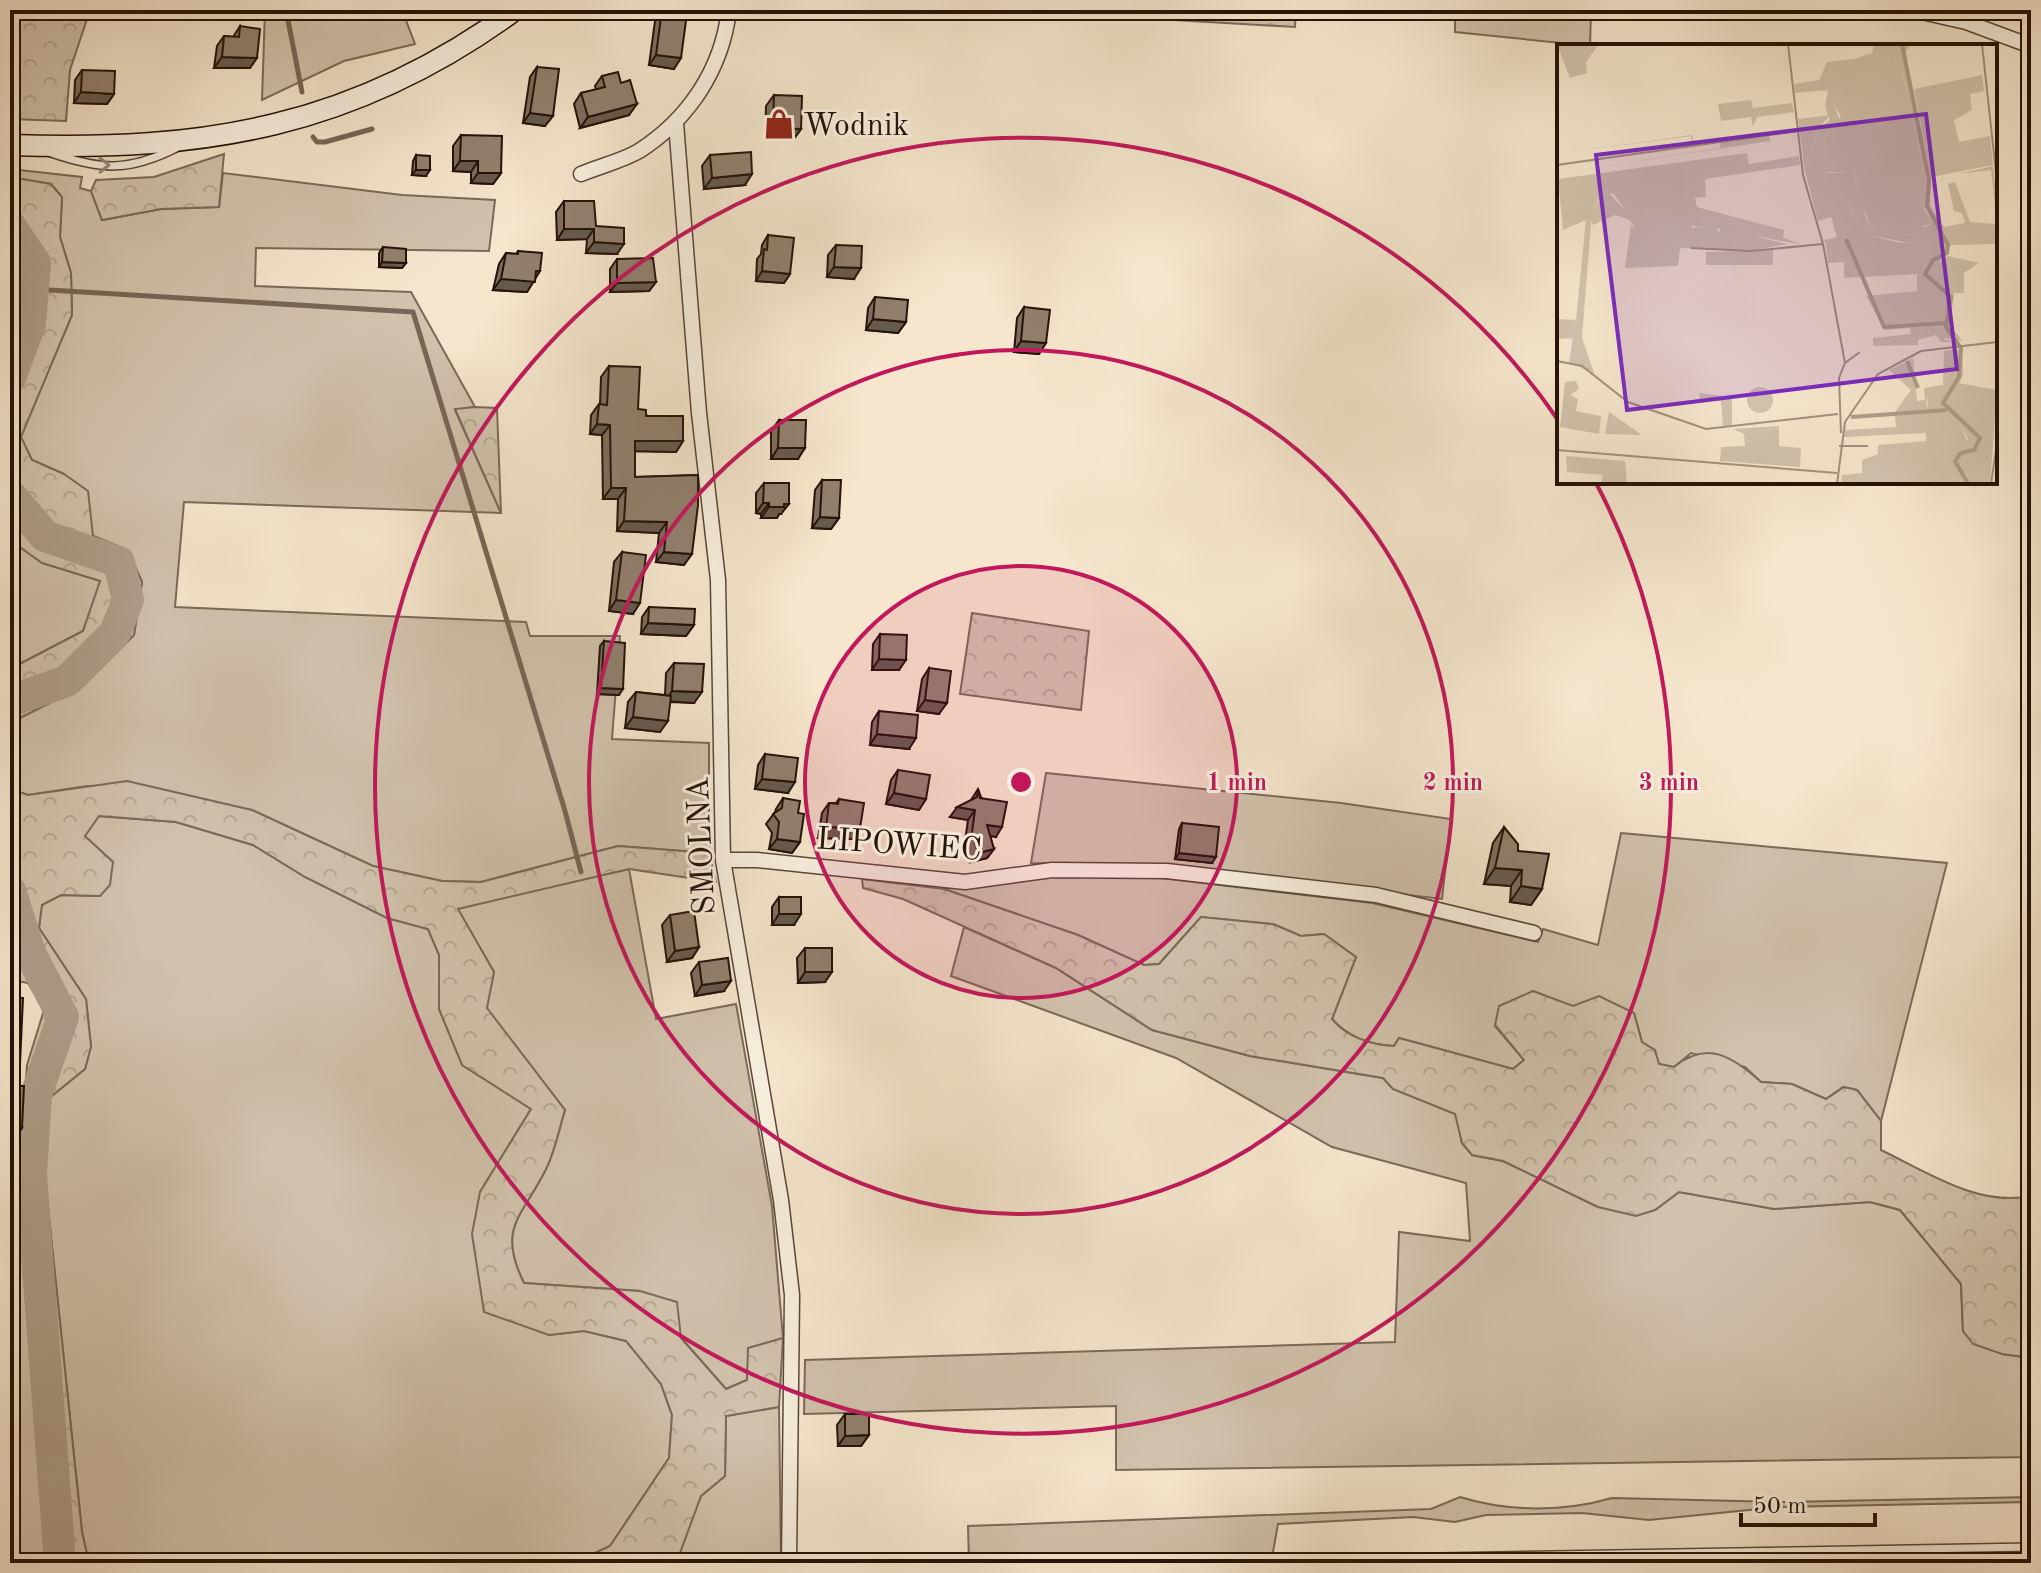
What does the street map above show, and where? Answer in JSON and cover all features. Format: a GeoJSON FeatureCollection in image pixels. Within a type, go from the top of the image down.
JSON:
{"type":"FeatureCollection","features":[{"type":"Feature","properties":{"kind":"main road"},"geometry":{"type":"LineString","coordinates":[[20,146],[88,148],[189,141],[266,129],[355,100],[445,57],[515,10]]}},
{"type":"Feature","properties":{"kind":"street"},"geometry":{"type":"LineString","coordinates":[[581,174],[636,152],[676,123],[704,87],[727,32],[729,10]]}},
{"type":"Feature","properties":{"kind":"street"},"geometry":{"type":"LineString","coordinates":[[1913,10],[1966,22],[2031,46]]}},
{"type":"Feature","properties":{"kind":"street","name":"SMOLNA"},"geometry":{"type":"LineString","coordinates":[[676,123],[699,413],[718,580],[722,648],[723,860],[781,1200],[792,1295],[789,1563]]}},
{"type":"Feature","properties":{"kind":"street","name":"LIPOWIEC"},"geometry":{"type":"LineString","coordinates":[[723,860],[757,860],[965,882],[1052,870],[1167,871],[1376,895],[1534,933]]}},
{"type":"Feature","properties":{"kind":"lane"},"geometry":{"type":"LineString","coordinates":[[1089,1563],[2031,1547]]}},
{"type":"Feature","properties":{"kind":"green space"},"geometry":{"type":"Polygon","coordinates":[[[10,10],[90,10],[70,70],[66,121],[10,119],[10,10]]]}},
{"type":"Feature","properties":{"kind":"green space"},"geometry":{"type":"Polygon","coordinates":[[[265,10],[402,10],[415,44],[344,61],[262,100],[265,10]]]}},
{"type":"Feature","properties":{"kind":"green space"},"geometry":{"type":"Polygon","coordinates":[[[1141,10],[1296,10],[1295,27],[1140,18],[1141,10]]]}},
{"type":"Feature","properties":{"kind":"green space"},"geometry":{"type":"Polygon","coordinates":[[[1455,10],[1591,10],[1590,44],[1455,32],[1455,10]]]}},
{"type":"Feature","properties":{"kind":"green space"},"geometry":{"type":"Polygon","coordinates":[[[224,154],[219,207],[161,209],[102,220],[91,191],[96,180],[154,177],[224,154]]]}},
{"type":"Feature","properties":{"kind":"green space"},"geometry":{"type":"Polygon","coordinates":[[[10,169],[82,177],[80,188],[91,191],[102,220],[161,209],[219,207],[223,173],[402,195],[495,200],[489,251],[256,248],[255,286],[411,292],[475,407],[455,410],[501,513],[184,502],[175,607],[526,622],[530,636],[620,636],[612,739],[709,743],[709,853],[618,846],[481,882],[442,881],[373,866],[252,810],[87,786],[28,795],[13,790],[10,782],[10,723],[83,686],[134,635],[142,582],[127,550],[93,536],[64,474],[32,460],[20,436],[72,315],[71,273],[60,237],[62,197],[51,184],[10,177],[10,169]]]}},
{"type":"Feature","properties":{"kind":"green space"},"geometry":{"type":"Polygon","coordinates":[[[10,177],[51,184],[62,197],[60,237],[71,273],[72,315],[21,437],[32,460],[64,474],[88,491],[93,536],[128,550],[142,582],[134,635],[83,686],[10,723],[10,669],[83,631],[100,581],[42,563],[10,540],[10,316],[16,288],[10,261],[10,177]]]}},
{"type":"Feature","properties":{"kind":"green space"},"geometry":{"type":"Polygon","coordinates":[[[497,408],[501,513],[455,409],[497,408]]]}},
{"type":"Feature","properties":{"kind":"green space"},"geometry":{"type":"Polygon","coordinates":[[[10,540],[43,563],[101,581],[83,631],[10,669],[10,540]]]}},
{"type":"Feature","properties":{"kind":"green space"},"geometry":{"type":"Polygon","coordinates":[[[972,613],[1089,631],[1081,710],[960,694],[972,613]]]}},
{"type":"Feature","properties":{"kind":"green space"},"geometry":{"type":"Polygon","coordinates":[[[1046,773],[1341,803],[1451,819],[1442,899],[1158,865],[1031,863],[1046,773]]]}},
{"type":"Feature","properties":{"kind":"green space"},"geometry":{"type":"Polygon","coordinates":[[[127,781],[252,810],[373,866],[442,881],[481,882],[618,846],[709,853],[716,882],[629,869],[458,909],[494,972],[487,1008],[565,1110],[549,1162],[516,1223],[513,1235],[512,1248],[524,1283],[640,1291],[677,1302],[681,1338],[726,1389],[747,1380],[748,1348],[783,1338],[779,1407],[726,1416],[725,1476],[701,1496],[677,1561],[574,1563],[610,1546],[669,1458],[672,1415],[661,1384],[626,1341],[584,1331],[549,1335],[484,1312],[472,1234],[480,1192],[531,1109],[462,1065],[439,1009],[439,955],[428,929],[387,918],[305,877],[253,845],[176,822],[99,816],[85,836],[113,862],[110,885],[100,896],[61,895],[42,905],[39,928],[86,999],[91,1047],[85,1069],[48,1099],[40,1132],[82,1532],[89,1563],[52,1563],[19,1189],[27,1065],[44,1010],[28,983],[10,980],[10,782],[13,790],[28,795],[127,781]]]}},
{"type":"Feature","properties":{"kind":"green space"},"geometry":{"type":"Polygon","coordinates":[[[99,816],[176,822],[253,845],[305,877],[387,918],[428,929],[439,955],[439,1009],[462,1064],[531,1109],[480,1192],[549,1335],[584,1331],[627,1341],[661,1384],[672,1415],[669,1458],[610,1546],[574,1563],[89,1563],[82,1532],[40,1132],[48,1099],[85,1069],[91,1046],[86,999],[39,928],[41,905],[61,895],[100,896],[113,862],[84,836],[99,816]]]}},
{"type":"Feature","properties":{"kind":"green space"},"geometry":{"type":"Polygon","coordinates":[[[1621,833],[1947,863],[1881,1121],[1857,1090],[1843,1087],[1826,1099],[1792,1084],[1761,1082],[1745,1067],[1691,1053],[1674,1067],[1659,1064],[1642,1042],[1634,1013],[1573,1007],[1533,991],[1495,1026],[1524,1060],[1513,1069],[1399,1038],[1394,1046],[1368,1042],[1345,1031],[1332,1019],[1356,957],[1324,934],[1301,936],[1273,924],[1201,917],[1159,964],[1144,965],[1078,935],[944,889],[1042,876],[1144,876],[1372,903],[1538,942],[1543,929],[1598,945],[1621,833]]]}},
{"type":"Feature","properties":{"kind":"green space"},"geometry":{"type":"Polygon","coordinates":[[[629,869],[656,1019],[736,1004],[772,1206],[783,1338],[749,1348],[747,1380],[726,1389],[640,1291],[524,1283],[512,1248],[516,1223],[549,1162],[565,1110],[486,1008],[494,972],[457,908],[629,869]]]}},
{"type":"Feature","properties":{"kind":"green space"},"geometry":{"type":"Polygon","coordinates":[[[862,879],[944,889],[1078,935],[1144,965],[1159,964],[1201,917],[1273,924],[1301,936],[1324,934],[1356,957],[1332,1019],[1352,1035],[1377,1044],[1394,1046],[1399,1038],[1513,1069],[1524,1060],[1495,1025],[1499,1006],[1533,991],[1573,1006],[1599,996],[1634,1013],[1642,1042],[1655,1050],[1659,1064],[1674,1067],[1697,1054],[1708,1053],[1740,1065],[1761,1082],[1792,1084],[1826,1099],[1844,1087],[1857,1090],[1881,1121],[1881,1150],[1972,1192],[1992,1197],[2031,1196],[2031,1306],[2027,1318],[2031,1322],[2031,1358],[2002,1354],[1973,1344],[1963,1331],[1961,1284],[1900,1210],[1870,1202],[1774,1209],[1679,1192],[1655,1210],[1636,1216],[1598,1207],[1503,1161],[1472,1155],[1462,1143],[1455,1114],[1393,1089],[1383,1078],[1250,1056],[1152,1030],[1056,968],[903,899],[863,888],[862,879]]]}},
{"type":"Feature","properties":{"kind":"green space"},"geometry":{"type":"Polygon","coordinates":[[[964,927],[1056,968],[1152,1030],[1250,1056],[1383,1078],[1393,1089],[1456,1114],[1462,1143],[1472,1155],[1503,1161],[1598,1207],[1655,1210],[1679,1192],[1774,1209],[1870,1202],[1900,1210],[1961,1284],[1963,1331],[2002,1354],[2031,1358],[2031,1457],[1116,1470],[1116,1406],[804,1414],[805,1360],[1395,1342],[1399,1232],[1470,1241],[1466,1183],[1332,1147],[1176,1058],[951,976],[964,927]]]}},
{"type":"Feature","properties":{"kind":"green space"},"geometry":{"type":"Polygon","coordinates":[[[19,1189],[52,1563],[10,1563],[10,1190],[19,1189]]]}},
{"type":"Feature","properties":{"kind":"green space"},"geometry":{"type":"Polygon","coordinates":[[[779,1407],[781,1563],[674,1563],[701,1496],[725,1476],[726,1416],[779,1407]]]}},
{"type":"Feature","properties":{"kind":"green space"},"geometry":{"type":"Polygon","coordinates":[[[1460,1497],[1517,1508],[1575,1506],[1612,1498],[1785,1502],[2031,1497],[2031,1502],[1779,1507],[1649,1520],[1582,1513],[1486,1515],[1455,1522],[1413,1517],[1278,1524],[1271,1563],[969,1563],[968,1526],[1431,1509],[1460,1497]]]}},
{"type":"Feature","properties":{"kind":"green space"},"geometry":{"type":"Polygon","coordinates":[[[2031,1552],[1683,1561],[1367,1563],[1434,1558],[1677,1559],[2031,1552]]]}},
{"type":"Feature","properties":{"kind":"building"},"geometry":{"type":"Polygon","coordinates":[[[662,10],[687,13],[681,58],[656,55],[662,10]]]}},
{"type":"Feature","properties":{"kind":"building"},"geometry":{"type":"Polygon","coordinates":[[[240,26],[260,29],[257,58],[222,57],[224,36],[239,37],[240,26]]]}},
{"type":"Feature","properties":{"kind":"building"},"geometry":{"type":"Polygon","coordinates":[[[537,67],[559,69],[553,116],[530,113],[537,67]]]}},
{"type":"Feature","properties":{"kind":"building"},"geometry":{"type":"Polygon","coordinates":[[[82,70],[115,71],[114,94],[81,92],[82,70]]]}},
{"type":"Feature","properties":{"kind":"building"},"geometry":{"type":"Polygon","coordinates":[[[618,72],[621,83],[630,80],[637,104],[588,117],[581,93],[605,87],[602,76],[618,72]]]}},
{"type":"Feature","properties":{"kind":"building"},"geometry":{"type":"Polygon","coordinates":[[[774,95],[802,96],[801,129],[773,128],[774,95]]]}},
{"type":"Feature","properties":{"kind":"building"},"geometry":{"type":"Polygon","coordinates":[[[461,135],[502,136],[501,173],[478,173],[478,161],[460,161],[461,135]]]}},
{"type":"Feature","properties":{"kind":"building"},"geometry":{"type":"Polygon","coordinates":[[[751,152],[752,174],[712,178],[710,155],[751,152]]]}},
{"type":"Feature","properties":{"kind":"building"},"geometry":{"type":"Polygon","coordinates":[[[416,155],[430,156],[430,170],[416,170],[416,155]]]}},
{"type":"Feature","properties":{"kind":"building"},"geometry":{"type":"Polygon","coordinates":[[[564,201],[594,201],[596,226],[624,228],[624,244],[594,242],[594,229],[564,229],[564,201]]]}},
{"type":"Feature","properties":{"kind":"building"},"geometry":{"type":"Polygon","coordinates":[[[768,235],[794,238],[790,274],[762,271],[768,235]]]}},
{"type":"Feature","properties":{"kind":"building"},"geometry":{"type":"Polygon","coordinates":[[[836,245],[862,246],[861,268],[834,267],[836,245]]]}},
{"type":"Feature","properties":{"kind":"building"},"geometry":{"type":"Polygon","coordinates":[[[383,247],[406,249],[406,263],[382,262],[383,247]]]}},
{"type":"Feature","properties":{"kind":"building"},"geometry":{"type":"Polygon","coordinates":[[[518,251],[542,253],[535,282],[501,279],[506,253],[518,254],[518,251]]]}},
{"type":"Feature","properties":{"kind":"building"},"geometry":{"type":"Polygon","coordinates":[[[653,258],[656,282],[617,283],[617,259],[653,258]]]}},
{"type":"Feature","properties":{"kind":"building"},"geometry":{"type":"Polygon","coordinates":[[[875,297],[908,300],[906,322],[873,319],[875,297]]]}},
{"type":"Feature","properties":{"kind":"building"},"geometry":{"type":"Polygon","coordinates":[[[1024,307],[1050,310],[1046,343],[1021,341],[1024,307]]]}},
{"type":"Feature","properties":{"kind":"building"},"geometry":{"type":"Polygon","coordinates":[[[609,366],[640,367],[638,409],[646,410],[646,416],[683,416],[683,441],[635,441],[635,477],[698,475],[692,554],[664,552],[667,522],[624,521],[626,488],[611,488],[610,425],[597,424],[599,404],[607,405],[609,366]]]}},
{"type":"Feature","properties":{"kind":"building"},"geometry":{"type":"Polygon","coordinates":[[[779,420],[806,420],[805,448],[778,448],[779,420]]]}},
{"type":"Feature","properties":{"kind":"building"},"geometry":{"type":"Polygon","coordinates":[[[822,480],[841,480],[839,518],[820,517],[822,480]]]}},
{"type":"Feature","properties":{"kind":"building"},"geometry":{"type":"Polygon","coordinates":[[[764,483],[789,483],[789,504],[769,507],[769,503],[763,503],[764,483]]]}},
{"type":"Feature","properties":{"kind":"building"},"geometry":{"type":"Polygon","coordinates":[[[622,552],[646,555],[640,603],[616,600],[622,552]]]}},
{"type":"Feature","properties":{"kind":"building"},"geometry":{"type":"Polygon","coordinates":[[[649,607],[695,609],[694,625],[648,623],[649,607]]]}},
{"type":"Feature","properties":{"kind":"building"},"geometry":{"type":"Polygon","coordinates":[[[880,634],[907,635],[906,660],[879,659],[880,634]]]}},
{"type":"Feature","properties":{"kind":"building"},"geometry":{"type":"Polygon","coordinates":[[[604,641],[625,643],[623,689],[601,688],[604,641]]]}},
{"type":"Feature","properties":{"kind":"building"},"geometry":{"type":"Polygon","coordinates":[[[674,663],[704,664],[702,692],[672,691],[674,663]]]}},
{"type":"Feature","properties":{"kind":"building"},"geometry":{"type":"Polygon","coordinates":[[[929,668],[951,671],[947,703],[925,700],[929,668]]]}},
{"type":"Feature","properties":{"kind":"building"},"geometry":{"type":"Polygon","coordinates":[[[636,692],[671,696],[668,721],[633,717],[636,692]]]}},
{"type":"Feature","properties":{"kind":"building"},"geometry":{"type":"Polygon","coordinates":[[[879,711],[918,715],[916,738],[877,734],[879,711]]]}},
{"type":"Feature","properties":{"kind":"building"},"geometry":{"type":"Polygon","coordinates":[[[765,754],[798,758],[795,782],[762,779],[765,754]]]}},
{"type":"Feature","properties":{"kind":"building"},"geometry":{"type":"Polygon","coordinates":[[[898,770],[930,775],[926,799],[894,793],[898,770]]]}},
{"type":"Feature","properties":{"kind":"building"},"geometry":{"type":"Polygon","coordinates":[[[978,789],[980,798],[1007,802],[1002,827],[987,825],[994,849],[978,853],[972,832],[975,810],[957,807],[977,797],[978,789]]]}},
{"type":"Feature","properties":{"kind":"building"},"geometry":{"type":"Polygon","coordinates":[[[783,798],[800,801],[798,813],[804,814],[800,842],[777,839],[779,822],[773,814],[782,808],[783,798]]]}},
{"type":"Feature","properties":{"kind":"building"},"geometry":{"type":"Polygon","coordinates":[[[839,799],[864,803],[860,828],[826,827],[829,803],[838,804],[839,799]]]}},
{"type":"Feature","properties":{"kind":"building"},"geometry":{"type":"Polygon","coordinates":[[[1182,823],[1219,827],[1216,857],[1179,853],[1182,823]]]}},
{"type":"Feature","properties":{"kind":"building"},"geometry":{"type":"Polygon","coordinates":[[[1504,827],[1518,844],[1518,851],[1549,854],[1542,889],[1521,886],[1522,870],[1495,868],[1504,827]]]}},
{"type":"Feature","properties":{"kind":"building"},"geometry":{"type":"Polygon","coordinates":[[[779,897],[801,897],[801,914],[779,914],[779,897]]]}},
{"type":"Feature","properties":{"kind":"building"},"geometry":{"type":"Polygon","coordinates":[[[694,911],[699,947],[675,951],[670,915],[694,911]]]}},
{"type":"Feature","properties":{"kind":"building"},"geometry":{"type":"Polygon","coordinates":[[[805,948],[832,948],[832,972],[805,972],[805,948]]]}},
{"type":"Feature","properties":{"kind":"building"},"geometry":{"type":"Polygon","coordinates":[[[728,958],[731,981],[702,985],[699,962],[728,958]]]}},
{"type":"Feature","properties":{"kind":"building"},"geometry":{"type":"Polygon","coordinates":[[[10,998],[23,998],[19,1086],[24,1086],[22,1128],[10,1129],[10,998]]]}},
{"type":"Feature","properties":{"kind":"building"},"geometry":{"type":"Polygon","coordinates":[[[845,1414],[869,1414],[869,1435],[845,1436],[845,1414]]]}},
{"type":"Feature","properties":{"kind":"waterway"},"geometry":{"type":"LineString","coordinates":[[286,10],[302,92]]}},
{"type":"Feature","properties":{"kind":"waterway"},"geometry":{"type":"LineString","coordinates":[[313,137],[317,142],[325,142],[372,129]]}},
{"type":"Feature","properties":{"kind":"waterway"},"geometry":{"type":"LineString","coordinates":[[10,226],[35,263],[30,324],[10,378]]}},
{"type":"Feature","properties":{"kind":"waterway"},"geometry":{"type":"LineString","coordinates":[[33,289],[413,312],[581,872]]}},
{"type":"Feature","properties":{"kind":"waterway"},"geometry":{"type":"LineString","coordinates":[[10,495],[45,536],[119,562],[128,600],[115,633],[67,681],[10,701]]}},
{"type":"Feature","properties":{"kind":"waterway"},"geometry":{"type":"LineString","coordinates":[[10,891],[30,953],[63,1017],[36,1095],[31,1174],[60,1563]]}},
{"type":"Feature","properties":{"kind":"place","name":"Wodnik"},"geometry":{"type":"Point","coordinates":[779,124]}}]}
